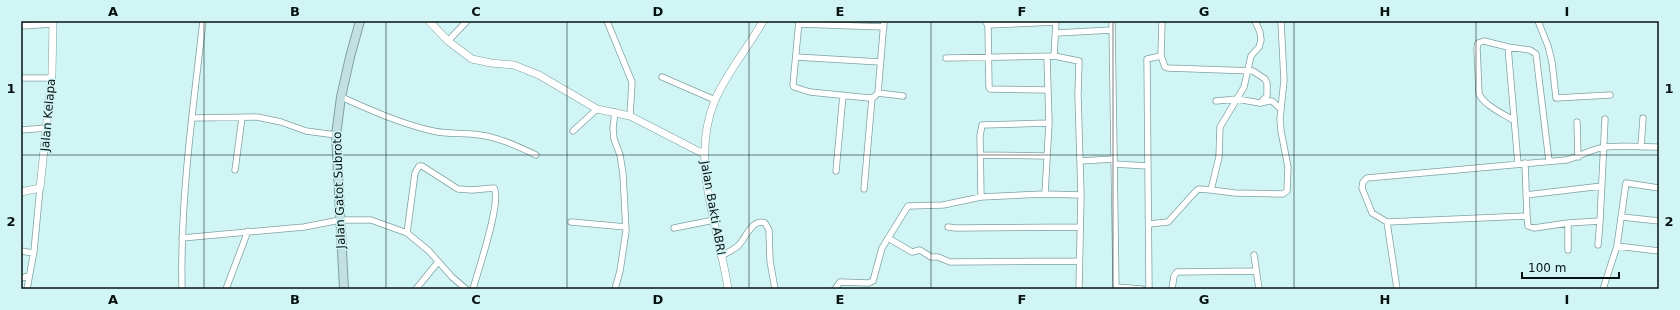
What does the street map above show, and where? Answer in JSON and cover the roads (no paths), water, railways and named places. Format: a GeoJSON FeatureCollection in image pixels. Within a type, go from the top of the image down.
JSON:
{"type":"FeatureCollection","features":[{"type":"Feature","properties":{"kind":"main road","name":"Jalan Gatot Subroto"},"geometry":{"type":"LineString","coordinates":[[344,289],[336,135],[341,98],[360,21]]}},
{"type":"Feature","properties":{"kind":"street"},"geometry":{"type":"LineString","coordinates":[[182,289],[182,238],[192,118],[203,21]]}},
{"type":"Feature","properties":{"kind":"street"},"geometry":{"type":"LineString","coordinates":[[429,21],[448,41],[475,60],[514,65],[539,75],[597,109],[630,116],[704,154]]}},
{"type":"Feature","properties":{"kind":"street"},"geometry":{"type":"LineString","coordinates":[[448,41],[467,21]]}},
{"type":"Feature","properties":{"kind":"street"},"geometry":{"type":"LineString","coordinates":[[606,21],[632,82],[630,116]]}},
{"type":"Feature","properties":{"kind":"street","name":"Jalan Bakti ABRI"},"geometry":{"type":"LineString","coordinates":[[728,289],[708,189],[704,154],[709,120],[715,100],[763,21]]}},
{"type":"Feature","properties":{"kind":"street"},"geometry":{"type":"LineString","coordinates":[[1112,21],[1116,288],[1142,289]]}},
{"type":"Feature","properties":{"kind":"street"},"geometry":{"type":"LineString","coordinates":[[1162,21],[1160,56],[1167,68],[1253,71],[1265,79],[1267,83],[1267,96],[1260,103]]}},
{"type":"Feature","properties":{"kind":"street"},"geometry":{"type":"LineString","coordinates":[[1211,190],[1219,158],[1220,127],[1244,87],[1251,56],[1259,47],[1261,40],[1260,32],[1255,21]]}},
{"type":"Feature","properties":{"kind":"street"},"geometry":{"type":"LineString","coordinates":[[1149,224],[1168,222],[1196,191],[1200,189],[1235,193],[1283,194],[1287,191],[1288,167],[1281,131],[1281,108],[1284,80],[1281,21]]}},
{"type":"Feature","properties":{"kind":"street"},"geometry":{"type":"LineString","coordinates":[[1538,21],[1548,46],[1552,62],[1556,98],[1610,95]]}},
{"type":"Feature","properties":{"kind":"street"},"geometry":{"type":"LineString","coordinates":[[878,94],[884,24],[799,22],[794,87],[810,92],[872,98],[878,94],[903,96]]}},
{"type":"Feature","properties":{"kind":"street"},"geometry":{"type":"LineString","coordinates":[[1048,90],[990,89],[987,23],[1056,22],[1054,56]]}},
{"type":"Feature","properties":{"kind":"street"},"geometry":{"type":"LineString","coordinates":[[21,26],[53,23]]}},
{"type":"Feature","properties":{"kind":"street","name":"Jalan Kelapa"},"geometry":{"type":"LineString","coordinates":[[40,188],[48,128],[52,78],[53,23]]}},
{"type":"Feature","properties":{"kind":"street"},"geometry":{"type":"LineString","coordinates":[[1056,33],[1112,30]]}},
{"type":"Feature","properties":{"kind":"street"},"geometry":{"type":"LineString","coordinates":[[1514,120],[1488,104],[1479,94],[1478,43],[1484,41],[1508,47],[1530,50],[1536,54],[1549,161]]}},
{"type":"Feature","properties":{"kind":"street"},"geometry":{"type":"LineString","coordinates":[[1508,47],[1518,164]]}},
{"type":"Feature","properties":{"kind":"street"},"geometry":{"type":"LineString","coordinates":[[946,58],[1054,56],[1077,60],[1080,62],[1078,96],[1081,195],[1079,289]]}},
{"type":"Feature","properties":{"kind":"street"},"geometry":{"type":"LineString","coordinates":[[1149,289],[1146,60],[1148,58],[1160,56]]}},
{"type":"Feature","properties":{"kind":"street"},"geometry":{"type":"LineString","coordinates":[[796,57],[880,62]]}},
{"type":"Feature","properties":{"kind":"street"},"geometry":{"type":"LineString","coordinates":[[1045,194],[1049,123],[1047,57]]}},
{"type":"Feature","properties":{"kind":"street"},"geometry":{"type":"LineString","coordinates":[[662,77],[715,100]]}},
{"type":"Feature","properties":{"kind":"street"},"geometry":{"type":"LineString","coordinates":[[21,78],[52,78]]}},
{"type":"Feature","properties":{"kind":"street"},"geometry":{"type":"LineString","coordinates":[[836,171],[843,95]]}},
{"type":"Feature","properties":{"kind":"street"},"geometry":{"type":"LineString","coordinates":[[341,98],[404,124],[452,134],[473,134],[511,142],[536,155]]}},
{"type":"Feature","properties":{"kind":"street"},"geometry":{"type":"LineString","coordinates":[[864,188],[872,98]]}},
{"type":"Feature","properties":{"kind":"street"},"geometry":{"type":"LineString","coordinates":[[1216,100],[1237,99],[1260,103],[1272,101],[1281,108]]}},
{"type":"Feature","properties":{"kind":"street"},"geometry":{"type":"LineString","coordinates":[[573,132],[597,109]]}},
{"type":"Feature","properties":{"kind":"street"},"geometry":{"type":"LineString","coordinates":[[615,112],[613,128],[614,139],[620,155],[623,174],[626,227],[622,257],[615,289]]}},
{"type":"Feature","properties":{"kind":"street"},"geometry":{"type":"LineString","coordinates":[[192,118],[257,117],[281,122],[306,131],[336,135]]}},
{"type":"Feature","properties":{"kind":"street"},"geometry":{"type":"LineString","coordinates":[[235,170],[242,118]]}},
{"type":"Feature","properties":{"kind":"street"},"geometry":{"type":"LineString","coordinates":[[1641,147],[1643,118]]}},
{"type":"Feature","properties":{"kind":"street"},"geometry":{"type":"LineString","coordinates":[[1598,245],[1605,147],[1605,119]]}},
{"type":"Feature","properties":{"kind":"street"},"geometry":{"type":"LineString","coordinates":[[1577,122],[1578,157]]}},
{"type":"Feature","properties":{"kind":"street"},"geometry":{"type":"LineString","coordinates":[[981,197],[980,136],[982,125],[1049,123]]}},
{"type":"Feature","properties":{"kind":"street"},"geometry":{"type":"LineString","coordinates":[[21,130],[48,128]]}},
{"type":"Feature","properties":{"kind":"street"},"geometry":{"type":"LineString","coordinates":[[1527,216],[1387,222],[1372,213],[1362,188],[1363,182],[1367,178],[1525,164],[1578,157],[1589,151],[1605,147],[1659,147]]}},
{"type":"Feature","properties":{"kind":"street"},"geometry":{"type":"LineString","coordinates":[[981,155],[1047,156]]}},
{"type":"Feature","properties":{"kind":"street"},"geometry":{"type":"LineString","coordinates":[[1080,161],[1114,161],[1148,166]]}},
{"type":"Feature","properties":{"kind":"street"},"geometry":{"type":"LineString","coordinates":[[1525,164],[1528,226],[1534,228],[1568,223],[1600,221]]}},
{"type":"Feature","properties":{"kind":"street"},"geometry":{"type":"LineString","coordinates":[[407,233],[415,173],[419,166],[422,166],[458,189],[472,190],[494,188],[496,198],[488,238],[473,289]]}},
{"type":"Feature","properties":{"kind":"street"},"geometry":{"type":"LineString","coordinates":[[1603,289],[1617,246],[1626,183],[1659,188]]}},
{"type":"Feature","properties":{"kind":"street"},"geometry":{"type":"LineString","coordinates":[[1526,195],[1602,186]]}},
{"type":"Feature","properties":{"kind":"street"},"geometry":{"type":"LineString","coordinates":[[21,192],[40,188],[33,253],[27,289]]}},
{"type":"Feature","properties":{"kind":"street"},"geometry":{"type":"LineString","coordinates":[[835,289],[837,284],[840,282],[868,283],[873,280],[880,250],[908,206],[943,205],[981,197],[1045,194],[1081,195]]}},
{"type":"Feature","properties":{"kind":"street"},"geometry":{"type":"LineString","coordinates":[[1622,217],[1659,221]]}},
{"type":"Feature","properties":{"kind":"street"},"geometry":{"type":"LineString","coordinates":[[182,238],[304,227],[340,220],[371,220],[407,233],[429,251],[452,277],[466,289]]}},
{"type":"Feature","properties":{"kind":"street"},"geometry":{"type":"LineString","coordinates":[[674,228],[714,220]]}},
{"type":"Feature","properties":{"kind":"street"},"geometry":{"type":"LineString","coordinates":[[571,222],[626,227]]}},
{"type":"Feature","properties":{"kind":"street"},"geometry":{"type":"LineString","coordinates":[[721,256],[738,245],[755,224],[762,222],[765,223],[769,230],[770,261],[775,289]]}},
{"type":"Feature","properties":{"kind":"street"},"geometry":{"type":"LineString","coordinates":[[1387,222],[1397,289]]}},
{"type":"Feature","properties":{"kind":"street"},"geometry":{"type":"LineString","coordinates":[[1568,223],[1568,250]]}},
{"type":"Feature","properties":{"kind":"street"},"geometry":{"type":"LineString","coordinates":[[948,227],[1080,227]]}},
{"type":"Feature","properties":{"kind":"street"},"geometry":{"type":"LineString","coordinates":[[226,289],[248,231]]}},
{"type":"Feature","properties":{"kind":"street"},"geometry":{"type":"LineString","coordinates":[[888,238],[912,252],[920,250],[931,256],[942,258],[950,262],[1079,261]]}},
{"type":"Feature","properties":{"kind":"street"},"geometry":{"type":"LineString","coordinates":[[1617,246],[1659,251]]}},
{"type":"Feature","properties":{"kind":"street"},"geometry":{"type":"LineString","coordinates":[[21,251],[33,253]]}},
{"type":"Feature","properties":{"kind":"street"},"geometry":{"type":"LineString","coordinates":[[1254,255],[1259,289]]}},
{"type":"Feature","properties":{"kind":"street"},"geometry":{"type":"LineString","coordinates":[[416,289],[438,262]]}},
{"type":"Feature","properties":{"kind":"street"},"geometry":{"type":"LineString","coordinates":[[1172,289],[1174,276],[1177,272],[1256,271]]}},
{"type":"Feature","properties":{"kind":"street"},"geometry":{"type":"LineString","coordinates":[[21,278],[29,276]]}}]}
